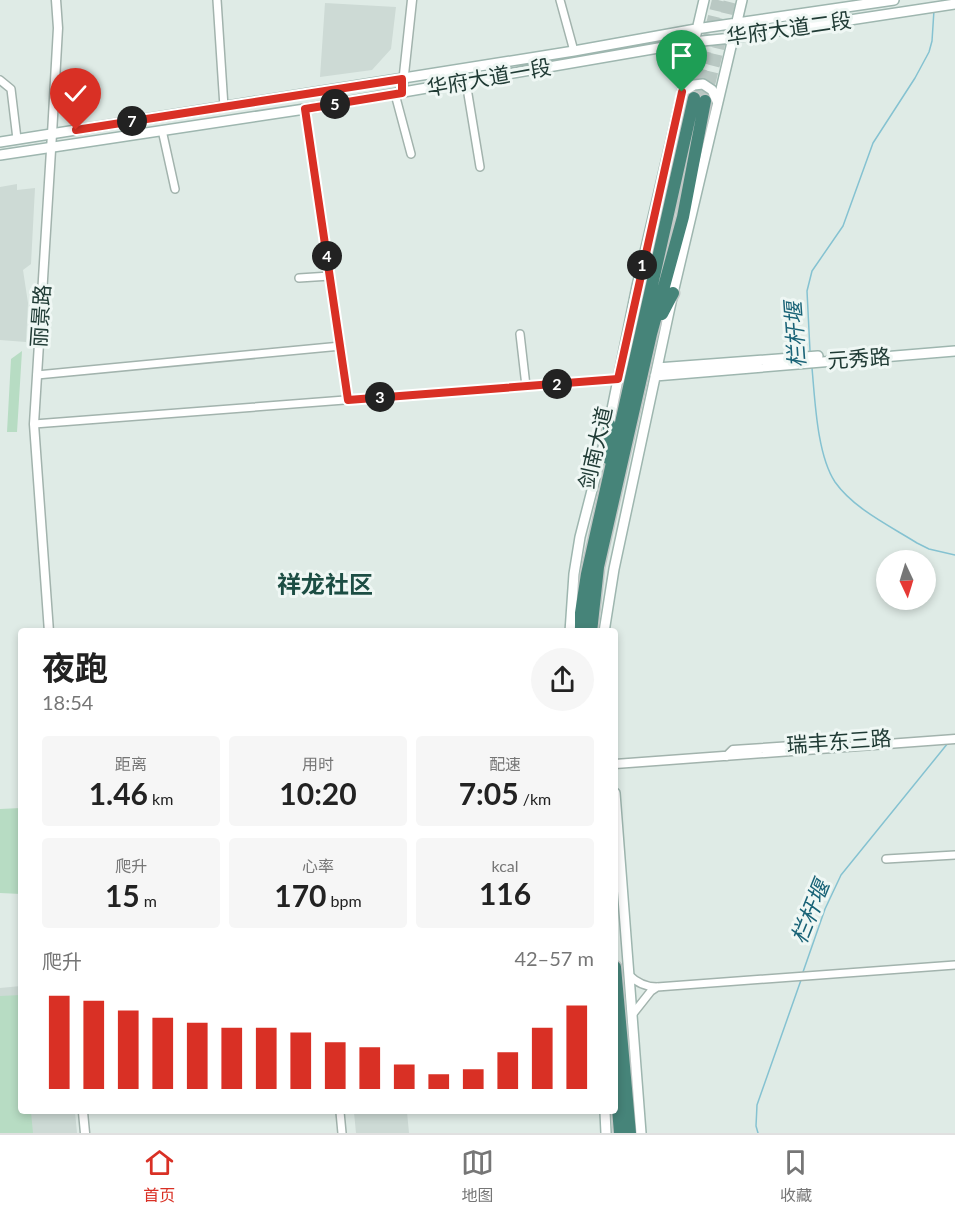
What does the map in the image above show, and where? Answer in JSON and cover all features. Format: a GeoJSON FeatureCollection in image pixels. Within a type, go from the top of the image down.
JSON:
{"type":"FeatureCollection","features":[{"type":"Feature","properties":{"kind":"highway","name":"剑南大道"},"geometry":{"type":"LineString","coordinates":[[591,628],[598,567],[651,334],[683,217],[706,100]]}},
{"type":"Feature","properties":{"kind":"highway","name":"剑南大道"},"geometry":{"type":"LineString","coordinates":[[581,628],[587,574],[609,480],[706,100]]}},
{"type":"Feature","properties":{"kind":"highway"},"geometry":{"type":"LineString","coordinates":[[651,334],[674,292]]}},
{"type":"Feature","properties":{"kind":"highway"},"geometry":{"type":"LineString","coordinates":[[609,424],[609,480]]}},
{"type":"Feature","properties":{"kind":"highway"},"geometry":{"type":"LineString","coordinates":[[618,1000],[630,1133]]}},
{"type":"Feature","properties":{"kind":"highway"},"geometry":{"type":"LineString","coordinates":[[618,1109],[620,1133]]}},
{"type":"Feature","properties":{"kind":"main road"},"geometry":{"type":"LineString","coordinates":[[570,628],[574,574],[580,537],[609,424],[704,0]]}},
{"type":"Feature","properties":{"kind":"main road"},"geometry":{"type":"LineString","coordinates":[[605,628],[614,569],[674,292],[706,100],[732,38],[742,0]]}},
{"type":"Feature","properties":{"kind":"main road"},"geometry":{"type":"LineString","coordinates":[[0,142],[402,79],[696,29],[894,0]]}},
{"type":"Feature","properties":{"kind":"main road","name":"华府大道二段"},"geometry":{"type":"LineString","coordinates":[[693,42],[955,4]]}},
{"type":"Feature","properties":{"kind":"main road","name":"华府大道一段"},"geometry":{"type":"LineString","coordinates":[[0,155],[398,94],[693,42]]}},
{"type":"Feature","properties":{"kind":"main road"},"geometry":{"type":"LineString","coordinates":[[682,92],[694,85],[703,84],[712,90],[706,100]]}},
{"type":"Feature","properties":{"kind":"main road","name":"元秀路"},"geometry":{"type":"LineString","coordinates":[[819,359],[955,345]]}},
{"type":"Feature","properties":{"kind":"main road","name":"元秀路"},"geometry":{"type":"LineString","coordinates":[[656,372],[955,351]]}},
{"type":"Feature","properties":{"kind":"main road"},"geometry":{"type":"LineString","coordinates":[[618,835],[641,1133]]}},
{"type":"Feature","properties":{"kind":"main road"},"geometry":{"type":"LineString","coordinates":[[605,1114],[606,1133]]}},
{"type":"Feature","properties":{"kind":"street","name":"丽景路"},"geometry":{"type":"LineString","coordinates":[[49,628],[34,424],[52,147],[58,28],[56,0]]}},
{"type":"Feature","properties":{"kind":"street"},"geometry":{"type":"LineString","coordinates":[[217,0],[224,106]]}},
{"type":"Feature","properties":{"kind":"street"},"geometry":{"type":"LineString","coordinates":[[411,154],[398,94],[412,0]]}},
{"type":"Feature","properties":{"kind":"street"},"geometry":{"type":"LineString","coordinates":[[560,0],[574,51]]}},
{"type":"Feature","properties":{"kind":"street"},"geometry":{"type":"LineString","coordinates":[[0,80],[11,89],[17,139]]}},
{"type":"Feature","properties":{"kind":"street"},"geometry":{"type":"LineString","coordinates":[[466,82],[480,167]]}},
{"type":"Feature","properties":{"kind":"street"},"geometry":{"type":"LineString","coordinates":[[305,109],[348,400]]}},
{"type":"Feature","properties":{"kind":"street"},"geometry":{"type":"LineString","coordinates":[[162,130],[175,189]]}},
{"type":"Feature","properties":{"kind":"street"},"geometry":{"type":"LineString","coordinates":[[299,278],[330,276]]}},
{"type":"Feature","properties":{"kind":"street"},"geometry":{"type":"LineString","coordinates":[[520,334],[526,386]]}},
{"type":"Feature","properties":{"kind":"street"},"geometry":{"type":"LineString","coordinates":[[37,375],[341,346]]}},
{"type":"Feature","properties":{"kind":"street"},"geometry":{"type":"LineString","coordinates":[[34,424],[618,379]]}},
{"type":"Feature","properties":{"kind":"street"},"geometry":{"type":"LineString","coordinates":[[618,764],[948,736],[955,740]]}},
{"type":"Feature","properties":{"kind":"street"},"geometry":{"type":"LineString","coordinates":[[886,859],[955,855]]}},
{"type":"Feature","properties":{"kind":"street"},"geometry":{"type":"LineString","coordinates":[[628,975],[635,981],[650,987],[657,987],[955,965]]}},
{"type":"Feature","properties":{"kind":"street"},"geometry":{"type":"LineString","coordinates":[[632,1015],[651,991],[657,987]]}},
{"type":"Feature","properties":{"kind":"street"},"geometry":{"type":"LineString","coordinates":[[83,1114],[85,1133]]}},
{"type":"Feature","properties":{"kind":"street"},"geometry":{"type":"LineString","coordinates":[[340,1114],[342,1133]]}},
{"type":"Feature","properties":{"kind":"shaded area"},"geometry":{"type":"Polygon","coordinates":[[[325,3],[396,7],[391,49],[372,70],[320,77],[325,3]]]}},
{"type":"Feature","properties":{"kind":"shaded area"},"geometry":{"type":"Polygon","coordinates":[[[17,184],[17,190],[35,188],[31,264],[23,270],[28,303],[26,342],[0,340],[0,187],[17,184]]]}},
{"type":"Feature","properties":{"kind":"shaded area"},"geometry":{"type":"Polygon","coordinates":[[[18,986],[18,1114],[75,1114],[77,1133],[0,1133],[0,988],[18,986]]]}},
{"type":"Feature","properties":{"kind":"shaded area"},"geometry":{"type":"Polygon","coordinates":[[[354,1114],[407,1114],[409,1133],[356,1133],[354,1114]]]}},
{"type":"Feature","properties":{"kind":"green space"},"geometry":{"type":"Polygon","coordinates":[[[22,351],[17,432],[7,432],[11,359],[22,351]]]}},
{"type":"Feature","properties":{"kind":"green space"},"geometry":{"type":"Polygon","coordinates":[[[18,808],[18,894],[0,893],[0,809],[18,808]]]}},
{"type":"Feature","properties":{"kind":"green space"},"geometry":{"type":"Polygon","coordinates":[[[18,995],[18,1114],[31,1114],[33,1133],[0,1133],[0,996],[18,995]]]}},
{"type":"Feature","properties":{"kind":"waterway","name":"栏杆堰"},"geometry":{"type":"LineString","coordinates":[[810,351],[807,291],[812,271],[843,226],[873,143],[929,52],[934,10]]}},
{"type":"Feature","properties":{"kind":"waterway","name":"栏杆堰"},"geometry":{"type":"LineString","coordinates":[[812,368],[821,443],[829,471],[835,482],[852,501],[884,523],[929,549],[955,555]]}},
{"type":"Feature","properties":{"kind":"waterway","name":"栏杆堰"},"geometry":{"type":"LineString","coordinates":[[803,972],[825,909],[841,875],[948,743]]}},
{"type":"Feature","properties":{"kind":"waterway","name":"栏杆堰"},"geometry":{"type":"LineString","coordinates":[[758,1133],[757,1105],[801,980]]}},
{"type":"Feature","properties":{"kind":"tunnel"},"geometry":{"type":"LineString","coordinates":[[694,98],[718,0]]}},
{"type":"Feature","properties":{"kind":"tunnel"},"geometry":{"type":"LineString","coordinates":[[705,101],[730,0]]}},
{"type":"Feature","properties":{"kind":"district","name":"祥龙社区"},"geometry":{"type":"Point","coordinates":[325,585]}},
{"type":"Feature","properties":{"kind":"route"},"geometry":{"type":"LineString","coordinates":[[76,130],[402,79],[402,93],[305,109],[348,400],[618,379],[682,92]]}}]}
